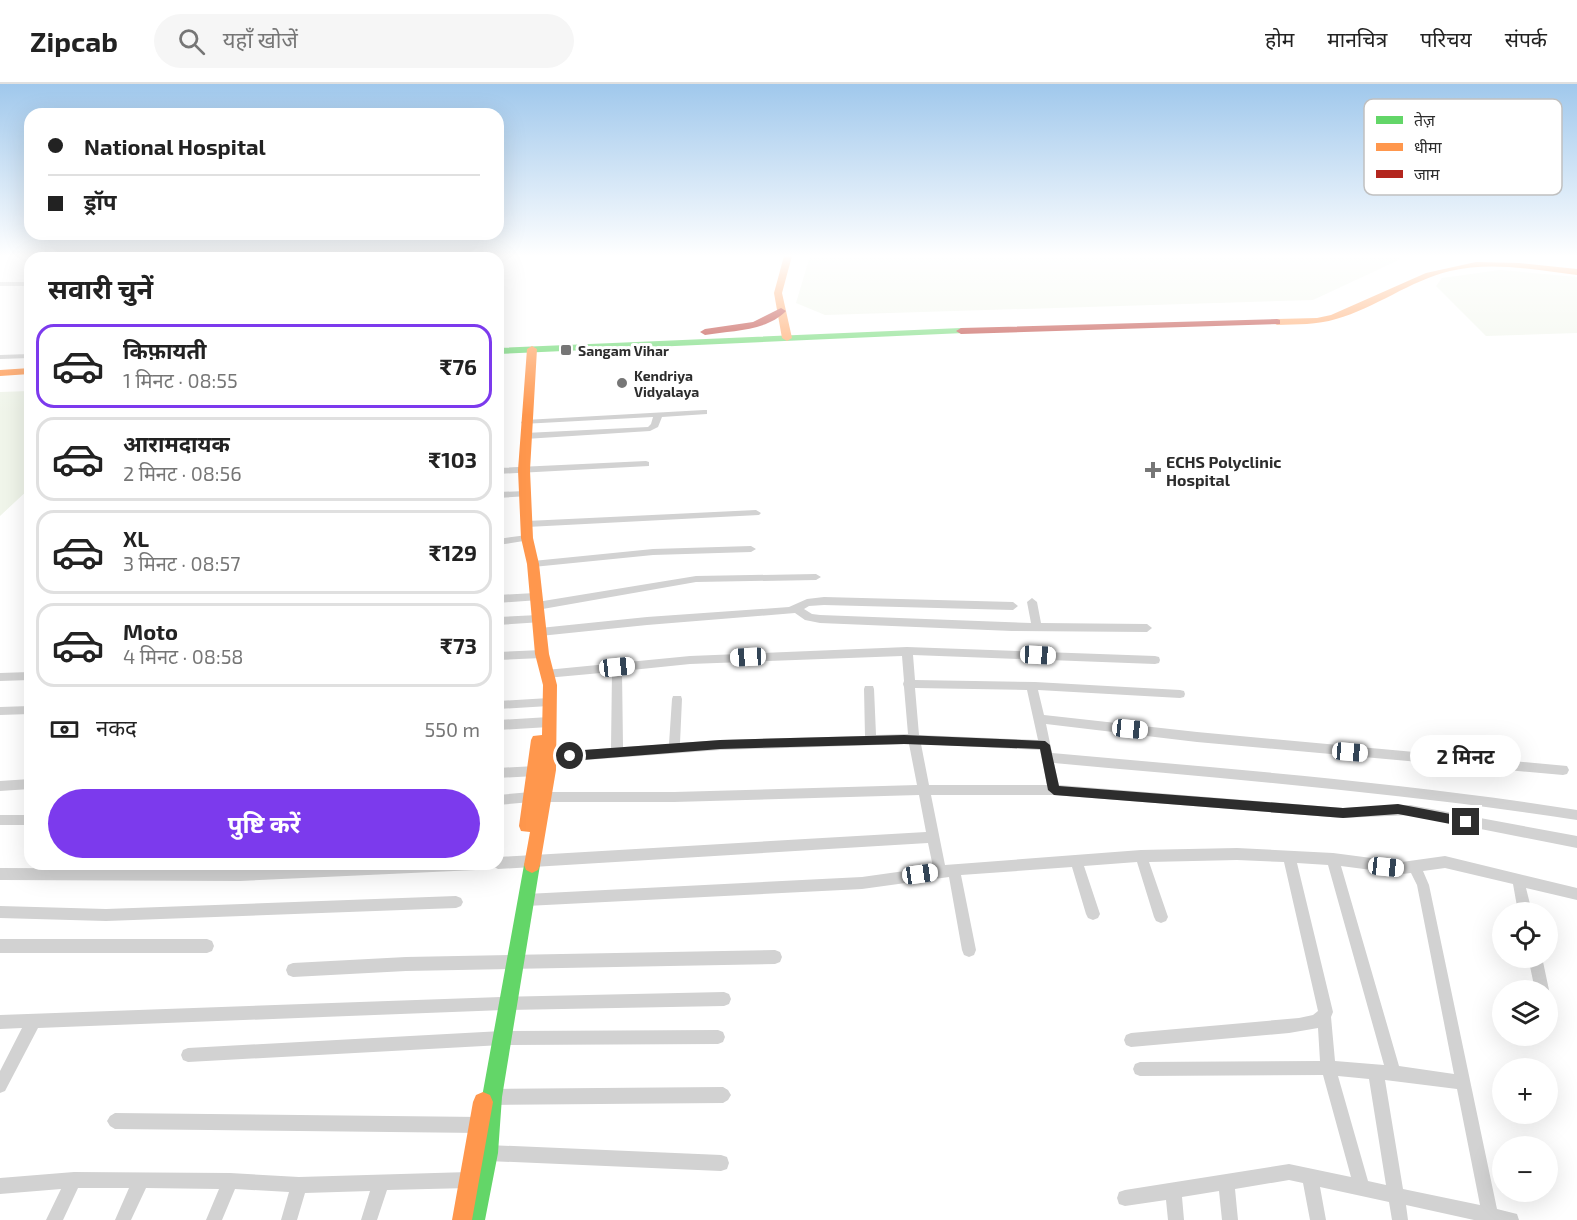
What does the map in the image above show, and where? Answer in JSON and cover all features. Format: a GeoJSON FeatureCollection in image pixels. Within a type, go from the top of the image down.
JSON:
{"type":"FeatureCollection","features":[{"type":"Feature","properties":{"kind":"main road"},"geometry":{"type":"LineString","coordinates":[[789,309],[791,335]]}},
{"type":"Feature","properties":{"kind":"main road"},"geometry":{"type":"LineString","coordinates":[[504,351],[791,335],[1317,321],[1335,318],[1352,309]]}},
{"type":"Feature","properties":{"kind":"main road"},"geometry":{"type":"LineString","coordinates":[[705,332],[732,326],[767,323],[781,311],[791,335]]}},
{"type":"Feature","properties":{"kind":"main road"},"geometry":{"type":"LineString","coordinates":[[504,344],[705,332],[791,335]]}},
{"type":"Feature","properties":{"kind":"main road"},"geometry":{"type":"LineString","coordinates":[[512,962],[537,797],[547,758],[544,702],[540,687],[546,674],[527,531],[524,470],[532,349]]}},
{"type":"Feature","properties":{"kind":"main road"},"geometry":{"type":"LineString","coordinates":[[0,373],[24,371]]}},
{"type":"Feature","properties":{"kind":"main road"},"geometry":{"type":"LineString","coordinates":[[0,380],[24,379]]}},
{"type":"Feature","properties":{"kind":"main road"},"geometry":{"type":"LineString","coordinates":[[537,797],[536,771],[544,722]]}},
{"type":"Feature","properties":{"kind":"main road"},"geometry":{"type":"LineString","coordinates":[[475,1220],[476,1180],[497,1039],[526,900],[527,862]]}},
{"type":"Feature","properties":{"kind":"main road"},"geometry":{"type":"LineString","coordinates":[[462,1220],[488,1153],[485,1125],[492,1097],[497,1039]]}},
{"type":"Feature","properties":{"kind":"street"},"geometry":{"type":"LineString","coordinates":[[0,357],[24,356]]}},
{"type":"Feature","properties":{"kind":"street"},"geometry":{"type":"LineString","coordinates":[[525,429],[704,412]]}},
{"type":"Feature","properties":{"kind":"street"},"geometry":{"type":"LineString","coordinates":[[525,429],[650,429],[655,425],[658,415]]}},
{"type":"Feature","properties":{"kind":"street"},"geometry":{"type":"LineString","coordinates":[[504,471],[646,464]]}},
{"type":"Feature","properties":{"kind":"street"},"geometry":{"type":"LineString","coordinates":[[504,495],[526,494]]}},
{"type":"Feature","properties":{"kind":"street"},"geometry":{"type":"LineString","coordinates":[[504,540],[527,531],[756,513]]}},
{"type":"Feature","properties":{"kind":"street"},"geometry":{"type":"LineString","coordinates":[[533,564],[653,552],[751,549]]}},
{"type":"Feature","properties":{"kind":"street"},"geometry":{"type":"LineString","coordinates":[[504,620],[696,579],[816,577]]}},
{"type":"Feature","properties":{"kind":"street"},"geometry":{"type":"LineString","coordinates":[[504,601],[538,614],[798,610],[811,618],[1037,627],[1147,628]]}},
{"type":"Feature","properties":{"kind":"street"},"geometry":{"type":"LineString","coordinates":[[798,610],[807,603],[824,601],[1013,606]]}},
{"type":"Feature","properties":{"kind":"street"},"geometry":{"type":"LineString","coordinates":[[1032,602],[1037,627]]}},
{"type":"Feature","properties":{"kind":"street"},"geometry":{"type":"LineString","coordinates":[[907,651],[914,739],[940,872]]}},
{"type":"Feature","properties":{"kind":"street"},"geometry":{"type":"LineString","coordinates":[[546,674],[690,660],[907,651],[1155,660]]}},
{"type":"Feature","properties":{"kind":"street"},"geometry":{"type":"LineString","coordinates":[[504,656],[543,654]]}},
{"type":"Feature","properties":{"kind":"street"},"geometry":{"type":"LineString","coordinates":[[617,667],[617,753]]}},
{"type":"Feature","properties":{"kind":"street"},"geometry":{"type":"LineString","coordinates":[[0,677],[24,676]]}},
{"type":"Feature","properties":{"kind":"street"},"geometry":{"type":"LineString","coordinates":[[908,684],[1180,694]]}},
{"type":"Feature","properties":{"kind":"street"},"geometry":{"type":"LineString","coordinates":[[1032,687],[1054,790]]}},
{"type":"Feature","properties":{"kind":"street"},"geometry":{"type":"LineString","coordinates":[[869,689],[871,740]]}},
{"type":"Feature","properties":{"kind":"street"},"geometry":{"type":"LineString","coordinates":[[674,748],[677,699]]}},
{"type":"Feature","properties":{"kind":"street"},"geometry":{"type":"LineString","coordinates":[[504,705],[544,702]]}},
{"type":"Feature","properties":{"kind":"street"},"geometry":{"type":"LineString","coordinates":[[0,711],[24,710]]}},
{"type":"Feature","properties":{"kind":"street"},"geometry":{"type":"LineString","coordinates":[[1040,719],[1197,737],[1563,770]]}},
{"type":"Feature","properties":{"kind":"street"},"geometry":{"type":"LineString","coordinates":[[504,725],[544,722]]}},
{"type":"Feature","properties":{"kind":"street"},"geometry":{"type":"LineString","coordinates":[[547,758],[674,748],[871,740],[914,739],[1045,745]]}},
{"type":"Feature","properties":{"kind":"street"},"geometry":{"type":"LineString","coordinates":[[1048,758],[1383,789],[1511,803],[1577,815]]}},
{"type":"Feature","properties":{"kind":"street"},"geometry":{"type":"LineString","coordinates":[[504,773],[536,771]]}},
{"type":"Feature","properties":{"kind":"street"},"geometry":{"type":"LineString","coordinates":[[0,786],[24,784]]}},
{"type":"Feature","properties":{"kind":"street"},"geometry":{"type":"LineString","coordinates":[[504,800],[923,790],[1054,790],[1343,813],[1410,810],[1577,842]]}},
{"type":"Feature","properties":{"kind":"street"},"geometry":{"type":"LineString","coordinates":[[0,820],[24,820]]}},
{"type":"Feature","properties":{"kind":"street"},"geometry":{"type":"LineString","coordinates":[[504,863],[933,837]]}},
{"type":"Feature","properties":{"kind":"street"},"geometry":{"type":"LineString","coordinates":[[526,900],[862,883],[954,870],[1141,856],[1238,854],[1333,859],[1415,868],[1433,862],[1451,863],[1577,894]]}},
{"type":"Feature","properties":{"kind":"street"},"geometry":{"type":"LineString","coordinates":[[1141,856],[1161,917]]}},
{"type":"Feature","properties":{"kind":"street"},"geometry":{"type":"LineString","coordinates":[[1289,856],[1326,1012],[1324,1018],[1328,1068],[1361,1186]]}},
{"type":"Feature","properties":{"kind":"street"},"geometry":{"type":"LineString","coordinates":[[1333,859],[1395,1073]]}},
{"type":"Feature","properties":{"kind":"street"},"geometry":{"type":"LineString","coordinates":[[1076,861],[1093,914]]}},
{"type":"Feature","properties":{"kind":"street"},"geometry":{"type":"LineString","coordinates":[[1415,868],[1423,885],[1490,1214]]}},
{"type":"Feature","properties":{"kind":"street"},"geometry":{"type":"LineString","coordinates":[[0,874],[240,874],[334,870]]}},
{"type":"Feature","properties":{"kind":"street"},"geometry":{"type":"LineString","coordinates":[[954,870],[969,950]]}},
{"type":"Feature","properties":{"kind":"street"},"geometry":{"type":"LineString","coordinates":[[1518,879],[1523,902]]}},
{"type":"Feature","properties":{"kind":"street"},"geometry":{"type":"LineString","coordinates":[[0,912],[106,915],[456,902]]}},
{"type":"Feature","properties":{"kind":"street"},"geometry":{"type":"LineString","coordinates":[[0,946],[207,946]]}},
{"type":"Feature","properties":{"kind":"street"},"geometry":{"type":"LineString","coordinates":[[293,970],[512,962],[775,957]]}},
{"type":"Feature","properties":{"kind":"street"},"geometry":{"type":"LineString","coordinates":[[0,1022],[504,1004],[724,999]]}},
{"type":"Feature","properties":{"kind":"street"},"geometry":{"type":"LineString","coordinates":[[1131,1040],[1289,1026],[1315,1022],[1324,1018]]}},
{"type":"Feature","properties":{"kind":"street"},"geometry":{"type":"LineString","coordinates":[[0,1086],[34,1021]]}},
{"type":"Feature","properties":{"kind":"street"},"geometry":{"type":"LineString","coordinates":[[188,1055],[497,1039],[718,1037]]}},
{"type":"Feature","properties":{"kind":"street"},"geometry":{"type":"LineString","coordinates":[[1140,1070],[1328,1068],[1395,1073],[1464,1083]]}},
{"type":"Feature","properties":{"kind":"street"},"geometry":{"type":"LineString","coordinates":[[1376,1073],[1400,1220]]}},
{"type":"Feature","properties":{"kind":"street"},"geometry":{"type":"LineString","coordinates":[[492,1097],[723,1095]]}},
{"type":"Feature","properties":{"kind":"street"},"geometry":{"type":"LineString","coordinates":[[115,1121],[485,1125]]}},
{"type":"Feature","properties":{"kind":"street"},"geometry":{"type":"LineString","coordinates":[[488,1153],[721,1163]]}},
{"type":"Feature","properties":{"kind":"street"},"geometry":{"type":"LineString","coordinates":[[1125,1198],[1289,1172],[1395,1193],[1461,1214],[1490,1214],[1510,1220]]}},
{"type":"Feature","properties":{"kind":"street"},"geometry":{"type":"LineString","coordinates":[[1310,1176],[1318,1220]]}},
{"type":"Feature","properties":{"kind":"street"},"geometry":{"type":"LineString","coordinates":[[0,1186],[74,1180],[230,1181],[299,1185],[476,1180]]}},
{"type":"Feature","properties":{"kind":"street"},"geometry":{"type":"LineString","coordinates":[[54,1220],[74,1180]]}},
{"type":"Feature","properties":{"kind":"street"},"geometry":{"type":"LineString","coordinates":[[123,1220],[141,1180]]}},
{"type":"Feature","properties":{"kind":"street"},"geometry":{"type":"LineString","coordinates":[[214,1220],[230,1181]]}},
{"type":"Feature","properties":{"kind":"street"},"geometry":{"type":"LineString","coordinates":[[1226,1182],[1230,1220]]}},
{"type":"Feature","properties":{"kind":"street"},"geometry":{"type":"LineString","coordinates":[[369,1220],[381,1183]]}},
{"type":"Feature","properties":{"kind":"street"},"geometry":{"type":"LineString","coordinates":[[289,1220],[299,1185]]}},
{"type":"Feature","properties":{"kind":"street"},"geometry":{"type":"LineString","coordinates":[[1173,1191],[1176,1220]]}},
{"type":"Feature","properties":{"kind":"shaded area"},"geometry":{"type":"Polygon","coordinates":[[[811,309],[1020,309],[825,315],[811,309]]]}},
{"type":"Feature","properties":{"kind":"shaded area"},"geometry":{"type":"Polygon","coordinates":[[[1459,309],[1577,309],[1577,333],[1486,336],[1459,309]]]}},
{"type":"Feature","properties":{"kind":"shaded area"},"geometry":{"type":"Polygon","coordinates":[[[24,391],[24,494],[0,516],[0,392],[24,391]]]}},
{"type":"Feature","properties":{"kind":"traffic: fast"},"geometry":{"type":"LineString","coordinates":[[504,351],[961,331]]}},
{"type":"Feature","properties":{"kind":"traffic: fast"},"geometry":{"type":"LineString","coordinates":[[475,1220],[488,1153],[492,1097],[532,865]]}},
{"type":"Feature","properties":{"kind":"traffic: slow"},"geometry":{"type":"LineString","coordinates":[[781,309],[787,338]]}},
{"type":"Feature","properties":{"kind":"traffic: slow"},"geometry":{"type":"LineString","coordinates":[[1277,322],[1317,321],[1355,309]]}},
{"type":"Feature","properties":{"kind":"traffic: slow"},"geometry":{"type":"LineString","coordinates":[[532,349],[524,470],[527,538],[533,564],[542,654],[550,685],[548,770],[532,865]]}},
{"type":"Feature","properties":{"kind":"traffic: slow"},"geometry":{"type":"LineString","coordinates":[[0,373],[24,371]]}},
{"type":"Feature","properties":{"kind":"traffic: slow"},"geometry":{"type":"LineString","coordinates":[[527,826],[538,740]]}},
{"type":"Feature","properties":{"kind":"traffic: slow"},"geometry":{"type":"LineString","coordinates":[[462,1220],[483,1102]]}},
{"type":"Feature","properties":{"kind":"traffic: jam"},"geometry":{"type":"LineString","coordinates":[[705,332],[755,325],[781,311]]}},
{"type":"Feature","properties":{"kind":"traffic: jam"},"geometry":{"type":"LineString","coordinates":[[961,331],[1277,322]]}},
{"type":"Feature","properties":{"kind":"place","name":"Sangam Vihar"},"geometry":{"type":"Point","coordinates":[566,350]}},
{"type":"Feature","properties":{"kind":"place","name":"Kendriya Vidyalaya"},"geometry":{"type":"Point","coordinates":[622,383]}},
{"type":"Feature","properties":{"kind":"place","name":"ECHS Polyclinic Hospital"},"geometry":{"type":"Point","coordinates":[1153,470]}},
{"type":"Feature","properties":{"kind":"route"},"geometry":{"type":"LineString","coordinates":[[570,756],[720,745],[904,739],[1045,745],[1054,790],[1320,809],[1343,813],[1398,809],[1466,822]]}}]}
